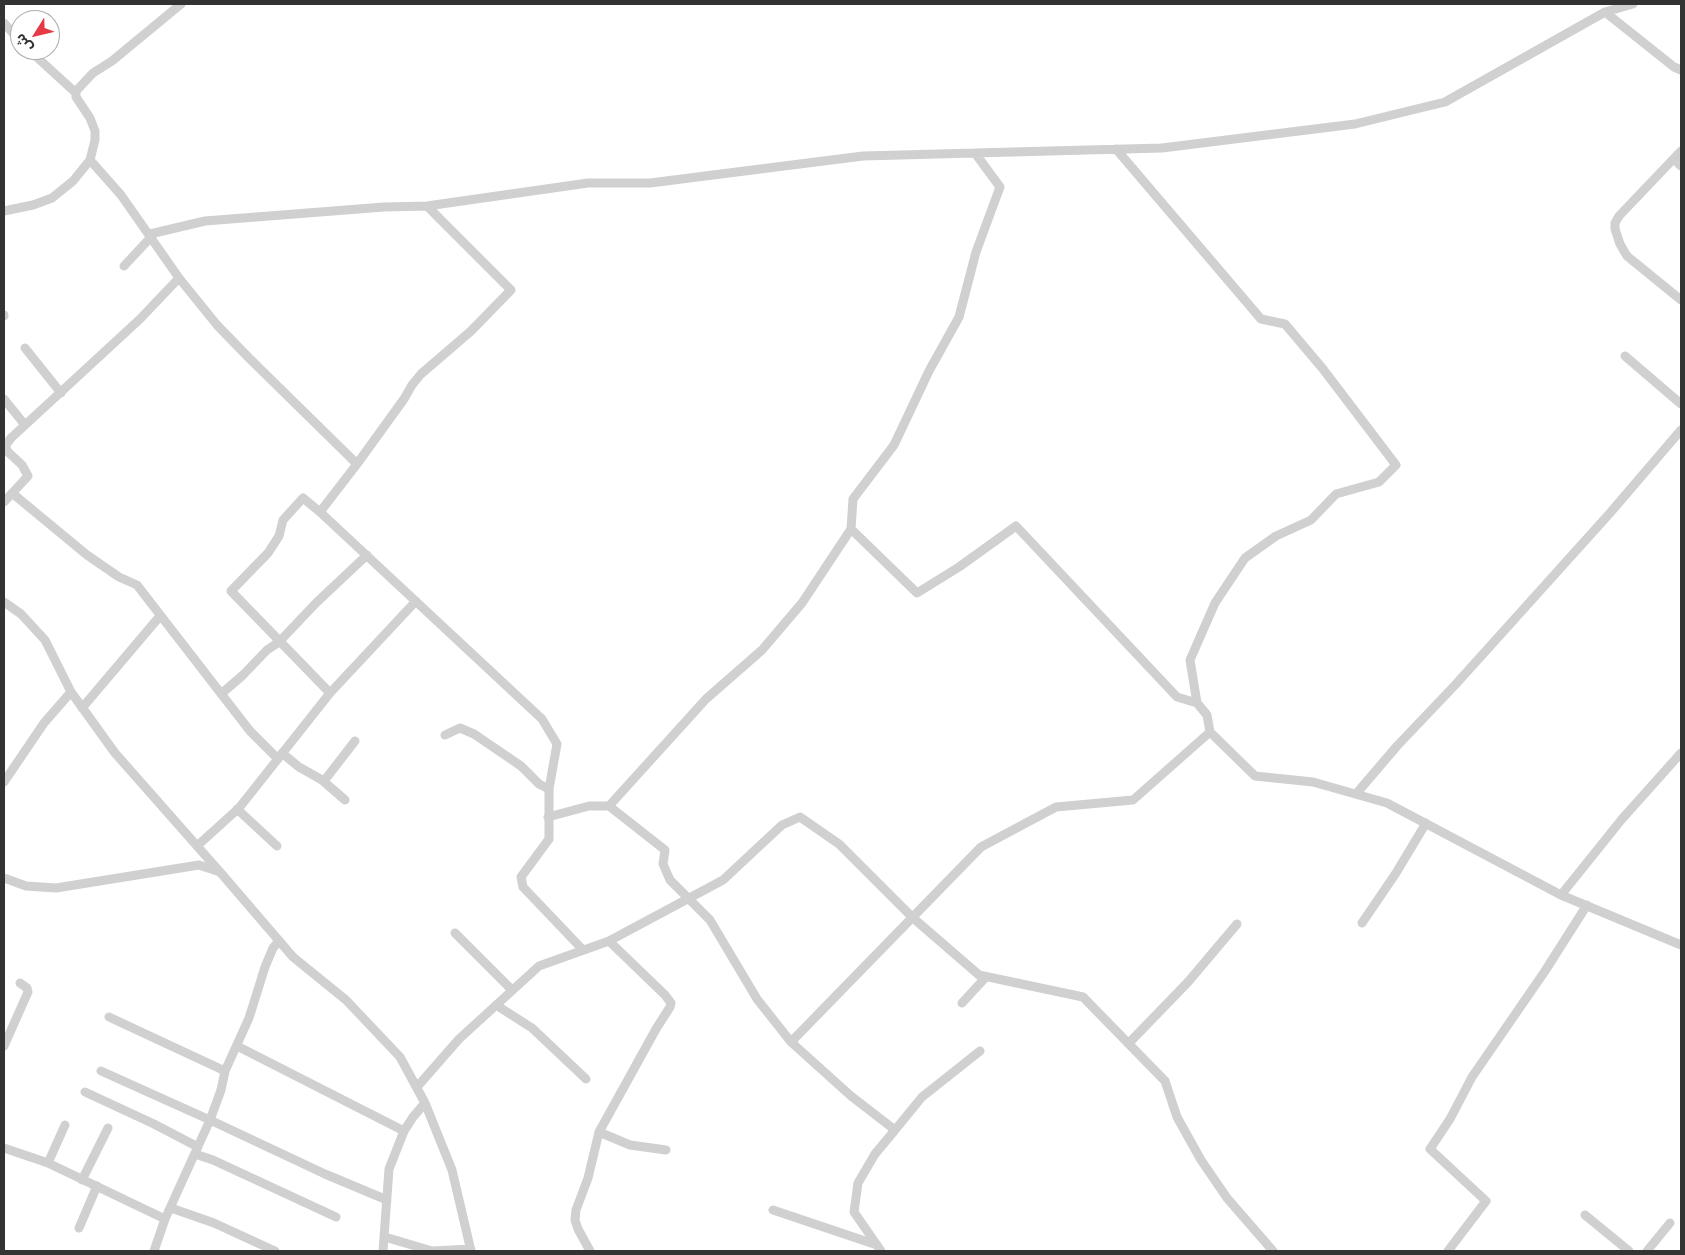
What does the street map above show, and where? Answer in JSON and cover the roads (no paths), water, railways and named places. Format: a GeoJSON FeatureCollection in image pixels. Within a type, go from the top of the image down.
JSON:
{"type":"FeatureCollection","features":[{"type":"Feature","properties":{"kind":"street"},"geometry":{"type":"LineString","coordinates":[[76,93],[94,73],[112,61],[181,4]]}},
{"type":"Feature","properties":{"kind":"street"},"geometry":{"type":"LineString","coordinates":[[124,266],[150,236],[205,221],[384,207],[428,206],[588,183],[650,183],[862,156],[1162,148],[1355,124],[1445,102],[1605,12],[1633,4]]}},
{"type":"Feature","properties":{"kind":"street"},"geometry":{"type":"LineString","coordinates":[[1605,12],[1674,67],[1681,70]]}},
{"type":"Feature","properties":{"kind":"street"},"geometry":{"type":"LineString","coordinates":[[4,210],[33,205],[52,198],[73,181],[90,160],[95,140],[95,131],[90,118],[76,97],[76,93],[40,60]]}},
{"type":"Feature","properties":{"kind":"street"},"geometry":{"type":"LineString","coordinates":[[1116,149],[1261,319],[1285,324],[1323,369],[1396,465],[1379,482],[1336,494],[1311,520],[1276,536],[1245,558],[1214,603],[1190,660],[1197,703],[1207,715],[1210,732],[1255,776],[1313,782],[1387,803],[1561,895],[1681,945]]}},
{"type":"Feature","properties":{"kind":"street"},"geometry":{"type":"LineString","coordinates":[[1681,151],[1618,216],[1615,223],[1620,244],[1627,256],[1681,300]]}},
{"type":"Feature","properties":{"kind":"street"},"geometry":{"type":"LineString","coordinates":[[610,806],[706,699],[762,650],[802,603],[851,529],[853,499],[894,445],[929,371],[960,317],[976,252],[1000,187],[975,153]]}},
{"type":"Feature","properties":{"kind":"street"},"geometry":{"type":"LineString","coordinates":[[1674,159],[1681,166]]}},
{"type":"Feature","properties":{"kind":"street"},"geometry":{"type":"LineString","coordinates":[[90,160],[121,195],[179,278],[217,324],[357,464]]}},
{"type":"Feature","properties":{"kind":"street"},"geometry":{"type":"LineString","coordinates":[[320,512],[357,464],[421,374],[471,331],[511,290],[428,206]]}},
{"type":"Feature","properties":{"kind":"street"},"geometry":{"type":"LineString","coordinates":[[179,278],[140,319],[61,393],[25,425],[7,435],[6,446],[8,452],[22,465],[28,476],[7,496],[119,578],[137,585],[250,731],[280,756],[324,782],[345,800]]}},
{"type":"Feature","properties":{"kind":"street"},"geometry":{"type":"LineString","coordinates":[[25,348],[61,393]]}},
{"type":"Feature","properties":{"kind":"street"},"geometry":{"type":"LineString","coordinates":[[1625,356],[1681,404]]}},
{"type":"Feature","properties":{"kind":"street"},"geometry":{"type":"LineString","coordinates":[[4,399],[25,425]]}},
{"type":"Feature","properties":{"kind":"street"},"geometry":{"type":"LineString","coordinates":[[1356,794],[1397,746],[1456,684],[1610,513],[1681,430]]}},
{"type":"Feature","properties":{"kind":"street"},"geometry":{"type":"LineString","coordinates":[[330,693],[231,592],[268,553],[279,536],[283,520],[303,498],[416,600],[542,719],[557,744],[549,789],[549,839],[521,877],[524,886],[583,950]]}},
{"type":"Feature","properties":{"kind":"street"},"geometry":{"type":"LineString","coordinates":[[851,529],[918,593],[959,567],[1016,526],[1177,697],[1197,703]]}},
{"type":"Feature","properties":{"kind":"street"},"geometry":{"type":"LineString","coordinates":[[221,694],[279,642],[316,603],[367,555]]}},
{"type":"Feature","properties":{"kind":"street"},"geometry":{"type":"LineString","coordinates":[[197,846],[237,809],[330,693],[416,600]]}},
{"type":"Feature","properties":{"kind":"street"},"geometry":{"type":"LineString","coordinates":[[4,602],[21,614],[45,640],[71,692],[115,753],[293,957],[346,1000],[400,1058],[425,1103],[452,1170],[471,1250],[432,1251],[385,1237]]}},
{"type":"Feature","properties":{"kind":"street"},"geometry":{"type":"LineString","coordinates":[[82,708],[160,616]]}},
{"type":"Feature","properties":{"kind":"street"},"geometry":{"type":"LineString","coordinates":[[4,782],[44,723],[71,692]]}},
{"type":"Feature","properties":{"kind":"street"},"geometry":{"type":"LineString","coordinates":[[445,735],[460,728],[474,734],[521,766],[539,784],[549,789]]}},
{"type":"Feature","properties":{"kind":"street"},"geometry":{"type":"LineString","coordinates":[[791,1042],[981,847],[1056,807],[1133,800],[1210,732]]}},
{"type":"Feature","properties":{"kind":"street"},"geometry":{"type":"LineString","coordinates":[[324,782],[356,741]]}},
{"type":"Feature","properties":{"kind":"street"},"geometry":{"type":"LineString","coordinates":[[1561,895],[1622,819],[1681,753]]}},
{"type":"Feature","properties":{"kind":"street"},"geometry":{"type":"LineString","coordinates":[[548,817],[589,806],[610,806],[666,850],[663,864],[670,880],[710,920],[757,999],[791,1042],[851,1096],[894,1130]]}},
{"type":"Feature","properties":{"kind":"street"},"geometry":{"type":"LineString","coordinates":[[237,809],[277,846]]}},
{"type":"Feature","properties":{"kind":"street"},"geometry":{"type":"LineString","coordinates":[[417,1087],[441,1058],[539,966],[609,941],[723,880],[782,826],[800,817],[839,844],[912,917],[979,975],[1082,998],[1130,1043],[1165,1081],[1176,1117],[1201,1160],[1227,1198],[1272,1251]]}},
{"type":"Feature","properties":{"kind":"street"},"geometry":{"type":"LineString","coordinates":[[1362,923],[1396,874],[1426,823]]}},
{"type":"Feature","properties":{"kind":"street"},"geometry":{"type":"LineString","coordinates":[[4,878],[26,886],[56,888],[199,865],[220,872]]}},
{"type":"Feature","properties":{"kind":"street"},"geometry":{"type":"LineString","coordinates":[[1448,1251],[1486,1201],[1430,1149],[1450,1119],[1472,1077],[1545,972],[1586,906]]}},
{"type":"Feature","properties":{"kind":"street"},"geometry":{"type":"LineString","coordinates":[[1130,1043],[1188,982],[1238,924]]}},
{"type":"Feature","properties":{"kind":"street"},"geometry":{"type":"LineString","coordinates":[[455,933],[512,990]]}},
{"type":"Feature","properties":{"kind":"street"},"geometry":{"type":"LineString","coordinates":[[154,1251],[166,1219],[210,1120],[221,1090],[225,1071],[238,1046],[258,992],[264,968],[273,948],[279,940]]}},
{"type":"Feature","properties":{"kind":"street"},"geometry":{"type":"LineString","coordinates":[[590,1251],[575,1220],[580,1195],[588,1178],[599,1132],[671,1003],[609,941]]}},
{"type":"Feature","properties":{"kind":"street"},"geometry":{"type":"LineString","coordinates":[[962,1003],[986,976]]}},
{"type":"Feature","properties":{"kind":"street"},"geometry":{"type":"LineString","coordinates":[[4,1046],[28,992],[27,988],[20,983]]}},
{"type":"Feature","properties":{"kind":"street"},"geometry":{"type":"LineString","coordinates":[[496,1005],[532,1028],[586,1079]]}},
{"type":"Feature","properties":{"kind":"street"},"geometry":{"type":"LineString","coordinates":[[109,1017],[225,1071]]}},
{"type":"Feature","properties":{"kind":"street"},"geometry":{"type":"LineString","coordinates":[[238,1046],[404,1131]]}},
{"type":"Feature","properties":{"kind":"street"},"geometry":{"type":"LineString","coordinates":[[879,1248],[854,1212],[858,1183],[875,1154],[922,1097],[980,1051]]}},
{"type":"Feature","properties":{"kind":"street"},"geometry":{"type":"LineString","coordinates":[[101,1071],[325,1174],[387,1200]]}},
{"type":"Feature","properties":{"kind":"street"},"geometry":{"type":"LineString","coordinates":[[85,1092],[154,1124],[213,1160],[336,1217]]}},
{"type":"Feature","properties":{"kind":"street"},"geometry":{"type":"LineString","coordinates":[[383,1251],[389,1169],[404,1131],[413,1116],[425,1103]]}},
{"type":"Feature","properties":{"kind":"street"},"geometry":{"type":"LineString","coordinates":[[48,1163],[65,1125]]}},
{"type":"Feature","properties":{"kind":"street"},"geometry":{"type":"LineString","coordinates":[[82,1180],[108,1128]]}},
{"type":"Feature","properties":{"kind":"street"},"geometry":{"type":"LineString","coordinates":[[599,1132],[630,1145],[666,1150]]}},
{"type":"Feature","properties":{"kind":"street"},"geometry":{"type":"LineString","coordinates":[[4,1148],[48,1163],[166,1219]]}},
{"type":"Feature","properties":{"kind":"street"},"geometry":{"type":"LineString","coordinates":[[79,1228],[97,1186]]}},
{"type":"Feature","properties":{"kind":"street"},"geometry":{"type":"LineString","coordinates":[[171,1208],[214,1223],[275,1251]]}},
{"type":"Feature","properties":{"kind":"street"},"geometry":{"type":"LineString","coordinates":[[772,1210],[879,1248]]}},
{"type":"Feature","properties":{"kind":"street"},"geometry":{"type":"LineString","coordinates":[[1585,1215],[1629,1251]]}},
{"type":"Feature","properties":{"kind":"street"},"geometry":{"type":"LineString","coordinates":[[1647,1251],[1670,1223]]}}]}
